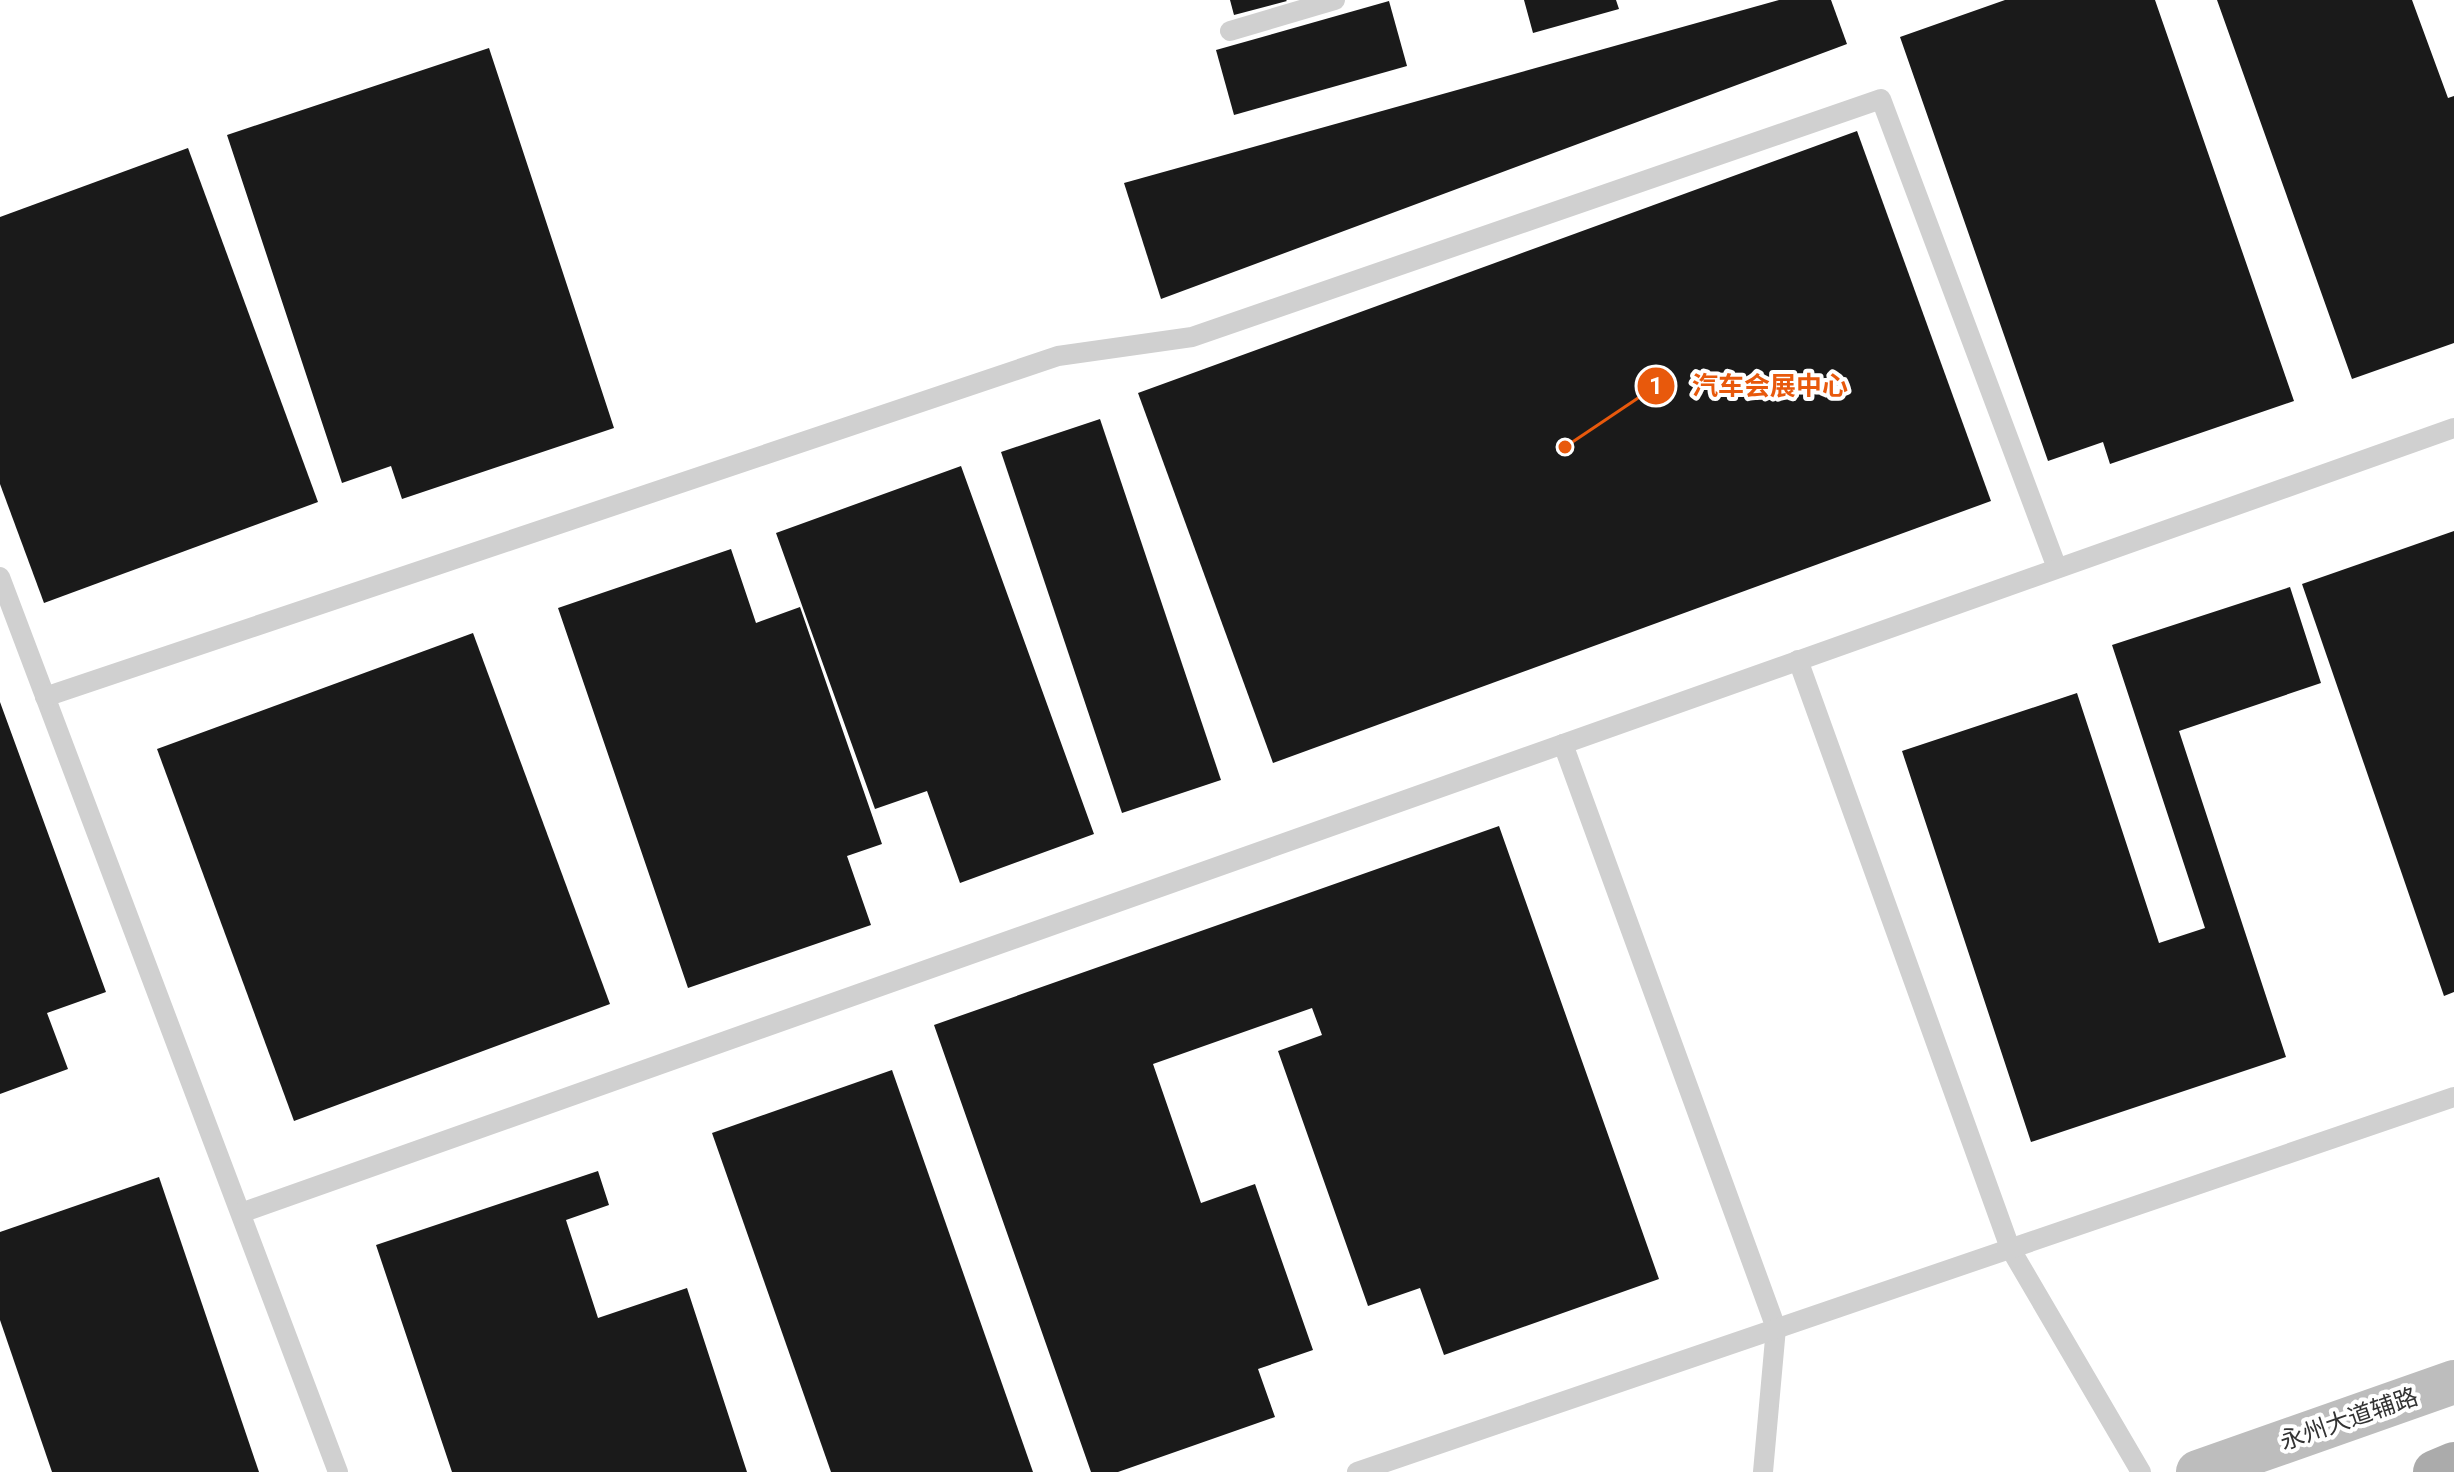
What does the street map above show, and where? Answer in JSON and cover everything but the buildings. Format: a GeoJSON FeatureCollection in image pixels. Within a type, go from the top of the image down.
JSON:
{"type":"FeatureCollection","features":[{"type":"Feature","properties":{"kind":"main road","name":"永州大道辅路"},"geometry":{"type":"LineString","coordinates":[[2198,1472],[2454,1382]]}},
{"type":"Feature","properties":{"kind":"main road"},"geometry":{"type":"LineString","coordinates":[[2435,1472],[2454,1464]]}},
{"type":"Feature","properties":{"kind":"lane"},"geometry":{"type":"LineString","coordinates":[[1230,31],[1335,0]]}},
{"type":"Feature","properties":{"kind":"lane"},"geometry":{"type":"LineString","coordinates":[[45,697],[1058,356],[1192,337],[1881,99],[2057,568]]}},
{"type":"Feature","properties":{"kind":"lane"},"geometry":{"type":"LineString","coordinates":[[241,1213],[2454,428]]}},
{"type":"Feature","properties":{"kind":"lane"},"geometry":{"type":"LineString","coordinates":[[0,577],[338,1472]]}},
{"type":"Feature","properties":{"kind":"lane"},"geometry":{"type":"LineString","coordinates":[[1798,660],[2010,1248],[2141,1472]]}},
{"type":"Feature","properties":{"kind":"lane"},"geometry":{"type":"LineString","coordinates":[[1563,744],[1776,1328],[1763,1472]]}},
{"type":"Feature","properties":{"kind":"lane"},"geometry":{"type":"LineString","coordinates":[[1357,1472],[2454,1097]]}},
{"type":"Feature","properties":{"kind":"place","name":"汽车会展中心"},"geometry":{"type":"Point","coordinates":[1565,447]}}]}
